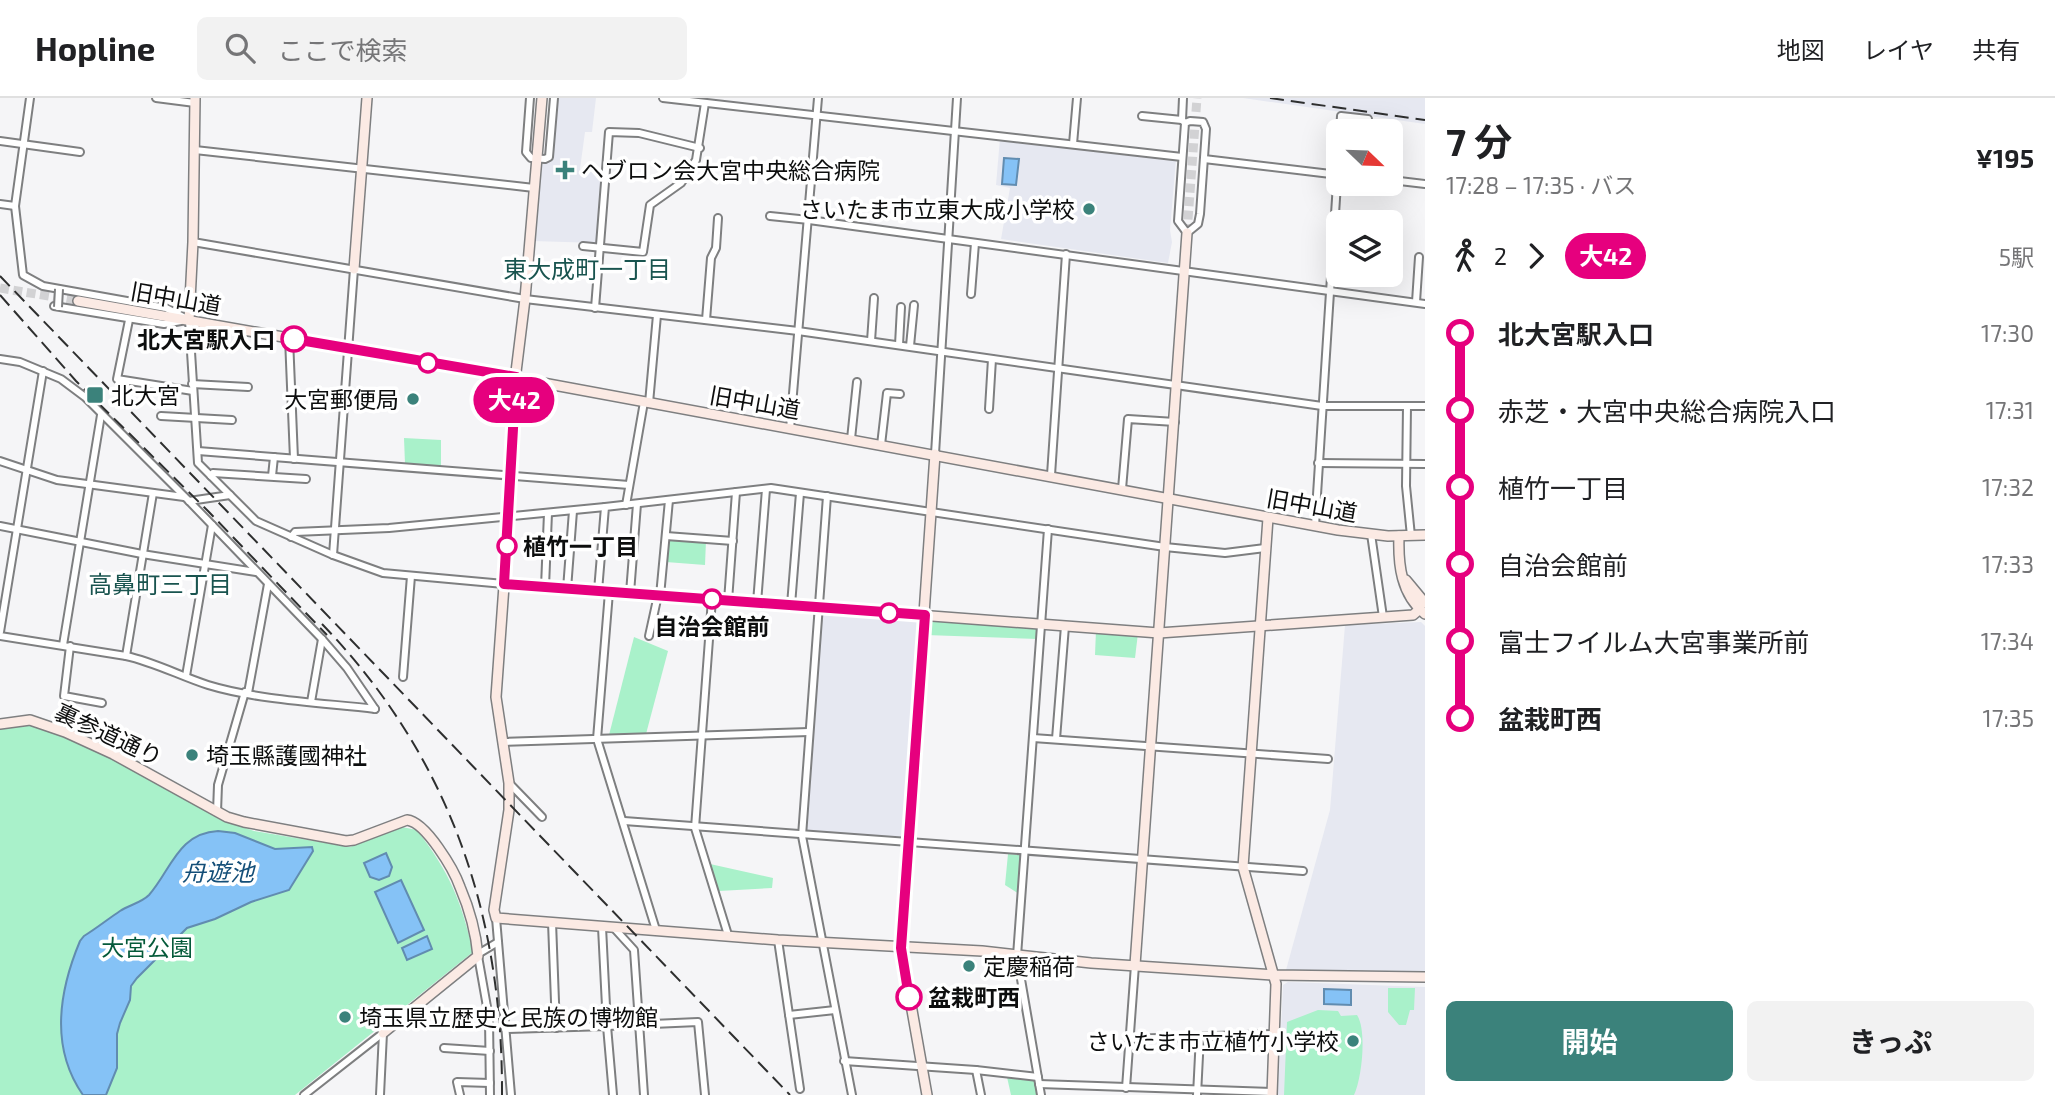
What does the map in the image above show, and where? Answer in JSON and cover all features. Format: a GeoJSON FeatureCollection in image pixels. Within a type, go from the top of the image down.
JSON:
{"type":"FeatureCollection","features":[{"type":"Feature","properties":{"kind":"street"},"geometry":{"type":"LineString","coordinates":[[30,98],[15,206],[23,275],[42,286]]}},
{"type":"Feature","properties":{"kind":"street"},"geometry":{"type":"LineString","coordinates":[[156,98],[195,101],[189,320],[198,463],[256,521],[333,555],[383,573],[1159,633],[1413,615],[1423,609],[1406,589],[1400,573],[1399,536]]}},
{"type":"Feature","properties":{"kind":"street"},"geometry":{"type":"LineString","coordinates":[[333,555],[367,98]]}},
{"type":"Feature","properties":{"kind":"street"},"geometry":{"type":"LineString","coordinates":[[530,98],[526,152],[531,158],[537,159],[549,157],[554,98]]}},
{"type":"Feature","properties":{"kind":"street"},"geometry":{"type":"LineString","coordinates":[[511,1095],[494,910],[509,824],[509,783],[496,697],[516,377],[542,98]]}},
{"type":"Feature","properties":{"kind":"street"},"geometry":{"type":"LineString","coordinates":[[663,98],[1182,157]]}},
{"type":"Feature","properties":{"kind":"street"},"geometry":{"type":"LineString","coordinates":[[790,429],[818,98]]}},
{"type":"Feature","properties":{"kind":"street"},"geometry":{"type":"LineString","coordinates":[[927,1095],[901,948],[932,511],[957,98]]}},
{"type":"Feature","properties":{"kind":"street"},"geometry":{"type":"LineString","coordinates":[[1073,144],[1077,98]]}},
{"type":"Feature","properties":{"kind":"street"},"geometry":{"type":"LineString","coordinates":[[1121,1090],[1130,1039],[1185,270],[1187,233],[1178,221],[1184,121],[1182,98]]}},
{"type":"Feature","properties":{"kind":"street"},"geometry":{"type":"LineString","coordinates":[[583,246],[643,252],[650,205],[681,183],[696,160],[705,103]]}},
{"type":"Feature","properties":{"kind":"street"},"geometry":{"type":"LineString","coordinates":[[1142,116],[1205,124],[1198,224],[1187,233]]}},
{"type":"Feature","properties":{"kind":"street"},"geometry":{"type":"LineString","coordinates":[[1341,119],[1341,116],[1367,119]]}},
{"type":"Feature","properties":{"kind":"street"},"geometry":{"type":"LineString","coordinates":[[596,308],[609,132],[639,133],[699,148]]}},
{"type":"Feature","properties":{"kind":"street"},"geometry":{"type":"LineString","coordinates":[[0,141],[80,152]]}},
{"type":"Feature","properties":{"kind":"street"},"geometry":{"type":"LineString","coordinates":[[195,150],[534,188]]}},
{"type":"Feature","properties":{"kind":"street"},"geometry":{"type":"LineString","coordinates":[[1204,159],[1326,174]]}},
{"type":"Feature","properties":{"kind":"street"},"geometry":{"type":"LineString","coordinates":[[1404,182],[1425,184]]}},
{"type":"Feature","properties":{"kind":"street"},"geometry":{"type":"LineString","coordinates":[[1315,526],[1337,196]]}},
{"type":"Feature","properties":{"kind":"street"},"geometry":{"type":"LineString","coordinates":[[0,204],[15,206]]}},
{"type":"Feature","properties":{"kind":"street"},"geometry":{"type":"LineString","coordinates":[[770,216],[1425,304]]}},
{"type":"Feature","properties":{"kind":"street"},"geometry":{"type":"LineString","coordinates":[[706,320],[711,258],[716,248],[718,218]]}},
{"type":"Feature","properties":{"kind":"street"},"geometry":{"type":"LineString","coordinates":[[193,242],[525,299],[910,346],[1322,406],[1425,407]]}},
{"type":"Feature","properties":{"kind":"street"},"geometry":{"type":"LineString","coordinates":[[971,294],[975,243]]}},
{"type":"Feature","properties":{"kind":"street"},"geometry":{"type":"LineString","coordinates":[[1051,475],[1066,254]]}},
{"type":"Feature","properties":{"kind":"street"},"geometry":{"type":"LineString","coordinates":[[1416,302],[1419,257]]}},
{"type":"Feature","properties":{"kind":"street"},"geometry":{"type":"LineString","coordinates":[[33,284],[166,307],[189,320]]}},
{"type":"Feature","properties":{"kind":"street"},"geometry":{"type":"LineString","coordinates":[[59,289],[56,307],[164,324],[189,320]]}},
{"type":"Feature","properties":{"kind":"street"},"geometry":{"type":"LineString","coordinates":[[871,341],[874,298]]}},
{"type":"Feature","properties":{"kind":"street","name":"旧中山道"},"geometry":{"type":"LineString","coordinates":[[78,301],[516,377],[1051,475],[1268,518],[1371,534],[1425,535]]}},
{"type":"Feature","properties":{"kind":"street"},"geometry":{"type":"LineString","coordinates":[[910,346],[914,305]]}},
{"type":"Feature","properties":{"kind":"street"},"geometry":{"type":"LineString","coordinates":[[899,345],[901,307]]}},
{"type":"Feature","properties":{"kind":"street"},"geometry":{"type":"LineString","coordinates":[[626,505],[647,403],[657,315]]}},
{"type":"Feature","properties":{"kind":"street"},"geometry":{"type":"LineString","coordinates":[[129,320],[117,379],[193,387],[248,387]]}},
{"type":"Feature","properties":{"kind":"street"},"geometry":{"type":"LineString","coordinates":[[289,338],[294,459]]}},
{"type":"Feature","properties":{"kind":"street"},"geometry":{"type":"LineString","coordinates":[[0,359],[20,362],[43,371],[68,383],[187,499],[322,639],[347,668],[375,709],[208,685],[125,656],[0,634],[43,371]]}},
{"type":"Feature","properties":{"kind":"street"},"geometry":{"type":"LineString","coordinates":[[989,409],[992,359]]}},
{"type":"Feature","properties":{"kind":"street"},"geometry":{"type":"LineString","coordinates":[[851,439],[857,382]]}},
{"type":"Feature","properties":{"kind":"street"},"geometry":{"type":"LineString","coordinates":[[881,445],[887,393],[900,394]]}},
{"type":"Feature","properties":{"kind":"street"},"geometry":{"type":"LineString","coordinates":[[1407,406],[1406,486],[1411,536]]}},
{"type":"Feature","properties":{"kind":"street"},"geometry":{"type":"LineString","coordinates":[[101,415],[66,645],[64,696],[102,703]]}},
{"type":"Feature","properties":{"kind":"street"},"geometry":{"type":"LineString","coordinates":[[162,416],[232,420]]}},
{"type":"Feature","properties":{"kind":"street"},"geometry":{"type":"LineString","coordinates":[[1122,489],[1128,419],[1175,422]]}},
{"type":"Feature","properties":{"kind":"street"},"geometry":{"type":"LineString","coordinates":[[198,451],[629,485]]}},
{"type":"Feature","properties":{"kind":"street"},"geometry":{"type":"LineString","coordinates":[[272,476],[274,457]]}},
{"type":"Feature","properties":{"kind":"street"},"geometry":{"type":"LineString","coordinates":[[0,461],[49,478],[89,485],[187,499],[230,495]]}},
{"type":"Feature","properties":{"kind":"street"},"geometry":{"type":"LineString","coordinates":[[1318,463],[1425,464]]}},
{"type":"Feature","properties":{"kind":"street"},"geometry":{"type":"LineString","coordinates":[[211,476],[213,473],[306,479]]}},
{"type":"Feature","properties":{"kind":"street"},"geometry":{"type":"LineString","coordinates":[[291,537],[295,532],[389,528],[605,508],[766,489],[932,511],[1165,547],[1225,553],[1265,548]]}},
{"type":"Feature","properties":{"kind":"street"},"geometry":{"type":"LineString","coordinates":[[757,603],[766,489]]}},
{"type":"Feature","properties":{"kind":"street"},"geometry":{"type":"LineString","coordinates":[[728,601],[736,492]]}},
{"type":"Feature","properties":{"kind":"street"},"geometry":{"type":"LineString","coordinates":[[791,605],[800,492]]}},
{"type":"Feature","properties":{"kind":"street"},"geometry":{"type":"LineString","coordinates":[[125,656],[153,493]]}},
{"type":"Feature","properties":{"kind":"street"},"geometry":{"type":"LineString","coordinates":[[827,496],[802,836],[852,1095]]}},
{"type":"Feature","properties":{"kind":"street"},"geometry":{"type":"LineString","coordinates":[[649,636],[659,596],[669,500]]}},
{"type":"Feature","properties":{"kind":"street"},"geometry":{"type":"LineString","coordinates":[[629,593],[637,504]]}},
{"type":"Feature","properties":{"kind":"street"},"geometry":{"type":"LineString","coordinates":[[598,591],[605,508]]}},
{"type":"Feature","properties":{"kind":"street"},"geometry":{"type":"LineString","coordinates":[[567,589],[573,511]]}},
{"type":"Feature","properties":{"kind":"street"},"geometry":{"type":"LineString","coordinates":[[545,587],[548,513]]}},
{"type":"Feature","properties":{"kind":"street"},"geometry":{"type":"LineString","coordinates":[[845,1061],[976,1070],[1039,1081],[1121,1090],[1272,1093],[1276,984],[1243,867],[1268,518]]}},
{"type":"Feature","properties":{"kind":"street"},"geometry":{"type":"LineString","coordinates":[[186,676],[212,525]]}},
{"type":"Feature","properties":{"kind":"street"},"geometry":{"type":"LineString","coordinates":[[0,526],[142,554],[256,572]]}},
{"type":"Feature","properties":{"kind":"street"},"geometry":{"type":"LineString","coordinates":[[1041,1095],[1017,956],[1048,529]]}},
{"type":"Feature","properties":{"kind":"street"},"geometry":{"type":"LineString","coordinates":[[1371,534],[1383,617]]}},
{"type":"Feature","properties":{"kind":"street"},"geometry":{"type":"LineString","coordinates":[[666,536],[733,541]]}},
{"type":"Feature","properties":{"kind":"street"},"geometry":{"type":"LineString","coordinates":[[402,677],[411,576]]}},
{"type":"Feature","properties":{"kind":"street"},"geometry":{"type":"LineString","coordinates":[[217,812],[218,785],[247,692],[268,584]]}},
{"type":"Feature","properties":{"kind":"street"},"geometry":{"type":"LineString","coordinates":[[609,592],[597,738],[656,930]]}},
{"type":"Feature","properties":{"kind":"street"},"geometry":{"type":"LineString","coordinates":[[712,599],[695,828],[728,935]]}},
{"type":"Feature","properties":{"kind":"street"},"geometry":{"type":"LineString","coordinates":[[1056,739],[1065,625]]}},
{"type":"Feature","properties":{"kind":"street"},"geometry":{"type":"LineString","coordinates":[[312,702],[322,639]]}},
{"type":"Feature","properties":{"kind":"street","name":"裏参道通り"},"geometry":{"type":"LineString","coordinates":[[0,724],[30,720],[54,727],[113,754],[217,812],[244,822],[346,841],[399,822],[414,821],[430,838],[460,887],[478,955]]}},
{"type":"Feature","properties":{"kind":"street"},"geometry":{"type":"LineString","coordinates":[[502,742],[809,732]]}},
{"type":"Feature","properties":{"kind":"street"},"geometry":{"type":"LineString","coordinates":[[1033,738],[1328,759]]}},
{"type":"Feature","properties":{"kind":"street"},"geometry":{"type":"LineString","coordinates":[[509,783],[542,817]]}},
{"type":"Feature","properties":{"kind":"street"},"geometry":{"type":"LineString","coordinates":[[624,821],[1303,871]]}},
{"type":"Feature","properties":{"kind":"street"},"geometry":{"type":"LineString","coordinates":[[496,918],[822,943],[982,951],[1017,956],[1274,975],[1425,977]]}},
{"type":"Feature","properties":{"kind":"street"},"geometry":{"type":"LineString","coordinates":[[552,922],[556,1028]]}},
{"type":"Feature","properties":{"kind":"street"},"geometry":{"type":"LineString","coordinates":[[602,927],[613,1095]]}},
{"type":"Feature","properties":{"kind":"street"},"geometry":{"type":"LineString","coordinates":[[614,928],[634,950],[644,1095]]}},
{"type":"Feature","properties":{"kind":"street"},"geometry":{"type":"LineString","coordinates":[[778,940],[800,1089]]}},
{"type":"Feature","properties":{"kind":"street"},"geometry":{"type":"LineString","coordinates":[[304,1095],[478,955],[498,942]]}},
{"type":"Feature","properties":{"kind":"street"},"geometry":{"type":"LineString","coordinates":[[478,955],[489,1018],[490,1095]]}},
{"type":"Feature","properties":{"kind":"street"},"geometry":{"type":"LineString","coordinates":[[789,1014],[835,1010]]}},
{"type":"Feature","properties":{"kind":"street"},"geometry":{"type":"LineString","coordinates":[[505,1030],[698,1022],[705,1095]]}},
{"type":"Feature","properties":{"kind":"street"},"geometry":{"type":"LineString","coordinates":[[380,1095],[383,1033]]}},
{"type":"Feature","properties":{"kind":"street"},"geometry":{"type":"LineString","coordinates":[[1130,1039],[1275,1034]]}},
{"type":"Feature","properties":{"kind":"street"},"geometry":{"type":"LineString","coordinates":[[1197,1092],[1200,1036]]}},
{"type":"Feature","properties":{"kind":"street"},"geometry":{"type":"LineString","coordinates":[[444,1048],[490,1051]]}},
{"type":"Feature","properties":{"kind":"street"},"geometry":{"type":"LineString","coordinates":[[976,1070],[981,1095]]}},
{"type":"Feature","properties":{"kind":"street"},"geometry":{"type":"LineString","coordinates":[[460,1095],[457,1082],[490,1083]]}},
{"type":"Feature","properties":{"kind":"shaded area","name":"ヘブロン会大宮中央総合病院"},"geometry":{"type":"Polygon","coordinates":[[[556,98],[596,98],[592,132],[585,132],[580,169],[604,172],[598,243],[532,241],[538,166],[551,159],[556,98]]]}},
{"type":"Feature","properties":{"kind":"shaded area"},"geometry":{"type":"Polygon","coordinates":[[[1243,98],[1425,98],[1425,124],[1243,98]]]}},
{"type":"Feature","properties":{"kind":"shaded area","name":"さいたま市立東大成小学校"},"geometry":{"type":"Polygon","coordinates":[[[1000,138],[1176,159],[1170,230],[1172,242],[1168,263],[1001,239],[1010,188],[996,185],[1000,138]]]}},
{"type":"Feature","properties":{"kind":"shaded area"},"geometry":{"type":"Polygon","coordinates":[[[824,613],[914,619],[919,625],[904,837],[901,839],[806,830],[821,615],[824,613]]]}},
{"type":"Feature","properties":{"kind":"shaded area"},"geometry":{"type":"Polygon","coordinates":[[[1421,622],[1425,626],[1425,971],[1286,970],[1330,810],[1345,625],[1421,622]]]}},
{"type":"Feature","properties":{"kind":"shaded area","name":"さいたま市立植竹小学校"},"geometry":{"type":"Polygon","coordinates":[[[1288,982],[1425,987],[1425,1095],[1278,1095],[1283,985],[1288,982]]]}},
{"type":"Feature","properties":{"kind":"green space"},"geometry":{"type":"Polygon","coordinates":[[[404,438],[441,440],[441,467],[405,464],[404,438]]]}},
{"type":"Feature","properties":{"kind":"green space"},"geometry":{"type":"Polygon","coordinates":[[[668,538],[706,540],[705,565],[666,562],[668,538]]]}},
{"type":"Feature","properties":{"kind":"green space"},"geometry":{"type":"Polygon","coordinates":[[[927,618],[1039,626],[1037,639],[926,635],[927,618]]]}},
{"type":"Feature","properties":{"kind":"green space"},"geometry":{"type":"Polygon","coordinates":[[[1096,630],[1138,633],[1135,658],[1095,655],[1096,630]]]}},
{"type":"Feature","properties":{"kind":"green space"},"geometry":{"type":"Polygon","coordinates":[[[634,637],[668,651],[646,734],[609,735],[634,637]]]}},
{"type":"Feature","properties":{"kind":"green space","name":"大宮公園"},"geometry":{"type":"Polygon","coordinates":[[[36,724],[113,756],[219,819],[254,831],[350,847],[402,827],[417,830],[453,888],[473,952],[295,1095],[0,1095],[0,729],[36,724]]]}},
{"type":"Feature","properties":{"kind":"green space"},"geometry":{"type":"Polygon","coordinates":[[[1008,854],[1020,855],[1019,894],[1005,885],[1008,854]]]}},
{"type":"Feature","properties":{"kind":"green space"},"geometry":{"type":"Polygon","coordinates":[[[710,864],[773,878],[772,888],[719,891],[710,864]]]}},
{"type":"Feature","properties":{"kind":"green space"},"geometry":{"type":"Polygon","coordinates":[[[1388,988],[1415,988],[1414,1010],[1410,1010],[1406,1025],[1399,1025],[1388,1012],[1388,988]]]}},
{"type":"Feature","properties":{"kind":"green space"},"geometry":{"type":"Polygon","coordinates":[[[1318,1010],[1338,1011],[1341,1016],[1357,1015],[1360,1022],[1362,1054],[1354,1095],[1284,1095],[1287,1022],[1318,1010]]]}},
{"type":"Feature","properties":{"kind":"green space"},"geometry":{"type":"Polygon","coordinates":[[[1007,1077],[1032,1079],[1036,1082],[1038,1095],[1011,1095],[1007,1077]]]}},
{"type":"Feature","properties":{"kind":"water"},"geometry":{"type":"Polygon","coordinates":[[[1004,158],[1019,159],[1016,185],[1002,184],[1004,158]]]}},
{"type":"Feature","properties":{"kind":"water","name":"舟遊池"},"geometry":{"type":"Polygon","coordinates":[[[218,831],[235,833],[275,849],[312,847],[313,851],[289,890],[187,928],[137,978],[131,986],[130,1000],[117,1034],[117,1068],[106,1095],[83,1095],[66,1058],[61,1019],[67,980],[80,941],[120,911],[149,895],[177,854],[193,838],[218,831]]]}},
{"type":"Feature","properties":{"kind":"water"},"geometry":{"type":"Polygon","coordinates":[[[386,853],[392,867],[389,876],[379,880],[370,877],[364,863],[386,853]]]}},
{"type":"Feature","properties":{"kind":"water"},"geometry":{"type":"Polygon","coordinates":[[[401,880],[424,930],[398,943],[375,892],[401,880]]]}},
{"type":"Feature","properties":{"kind":"water"},"geometry":{"type":"Polygon","coordinates":[[[427,936],[432,949],[407,960],[402,948],[427,936]]]}},
{"type":"Feature","properties":{"kind":"water"},"geometry":{"type":"Polygon","coordinates":[[[1324,989],[1351,990],[1351,1005],[1324,1004],[1324,989]]]}},
{"type":"Feature","properties":{"kind":"tunnel"},"geometry":{"type":"LineString","coordinates":[[1187,233],[1197,98]]}},
{"type":"Feature","properties":{"kind":"tunnel"},"geometry":{"type":"LineString","coordinates":[[0,288],[78,301]]}},
{"type":"Feature","properties":{"kind":"railway"},"geometry":{"type":"LineString","coordinates":[[1270,98],[1425,120]]}},
{"type":"Feature","properties":{"kind":"railway"},"geometry":{"type":"LineString","coordinates":[[0,276],[790,1095]]}},
{"type":"Feature","properties":{"kind":"railway"},"geometry":{"type":"LineString","coordinates":[[0,295],[76,381],[208,511],[327,635]]}},
{"type":"Feature","properties":{"kind":"railway"},"geometry":{"type":"LineString","coordinates":[[322,624],[366,675],[404,728],[435,783],[460,841],[479,901],[492,964],[500,1028],[502,1095]]}},
{"type":"Feature","properties":{"kind":"bus line","name":"大42"},"geometry":{"type":"LineString","coordinates":[[294,339],[516,377],[504,584],[925,615],[901,948],[909,997]]}},
{"type":"Feature","properties":{"kind":"place","name":"ヘブロン会大宮中央総合病院"},"geometry":{"type":"Point","coordinates":[565,170]}},
{"type":"Feature","properties":{"kind":"place","name":"さいたま市立東大成小学校"},"geometry":{"type":"Point","coordinates":[1089,209]}},
{"type":"Feature","properties":{"kind":"place","name":"北大宮駅入口"},"geometry":{"type":"Point","coordinates":[294,339]}},
{"type":"Feature","properties":{"kind":"place","name":"北大宮"},"geometry":{"type":"Point","coordinates":[95,395]}},
{"type":"Feature","properties":{"kind":"place","name":"大宮郵便局"},"geometry":{"type":"Point","coordinates":[413,399]}},
{"type":"Feature","properties":{"kind":"place","name":"植竹一丁目"},"geometry":{"type":"Point","coordinates":[507,546]}},
{"type":"Feature","properties":{"kind":"place","name":"自治会館前"},"geometry":{"type":"Point","coordinates":[712,599]}},
{"type":"Feature","properties":{"kind":"place","name":"埼玉縣護國神社"},"geometry":{"type":"Point","coordinates":[192,755]}},
{"type":"Feature","properties":{"kind":"place","name":"定慶稲荷"},"geometry":{"type":"Point","coordinates":[969,966]}},
{"type":"Feature","properties":{"kind":"place","name":"盆栽町西"},"geometry":{"type":"Point","coordinates":[909,997]}},
{"type":"Feature","properties":{"kind":"place","name":"埼玉県立歴史と民族の博物館"},"geometry":{"type":"Point","coordinates":[345,1017]}},
{"type":"Feature","properties":{"kind":"place","name":"さいたま市立植竹小学校"},"geometry":{"type":"Point","coordinates":[1353,1041]}},
{"type":"Feature","properties":{"kind":"district","name":"東大成町一丁目"},"geometry":{"type":"Point","coordinates":[587,268]}},
{"type":"Feature","properties":{"kind":"district","name":"高鼻町三丁目"},"geometry":{"type":"Point","coordinates":[160,583]}}]}
